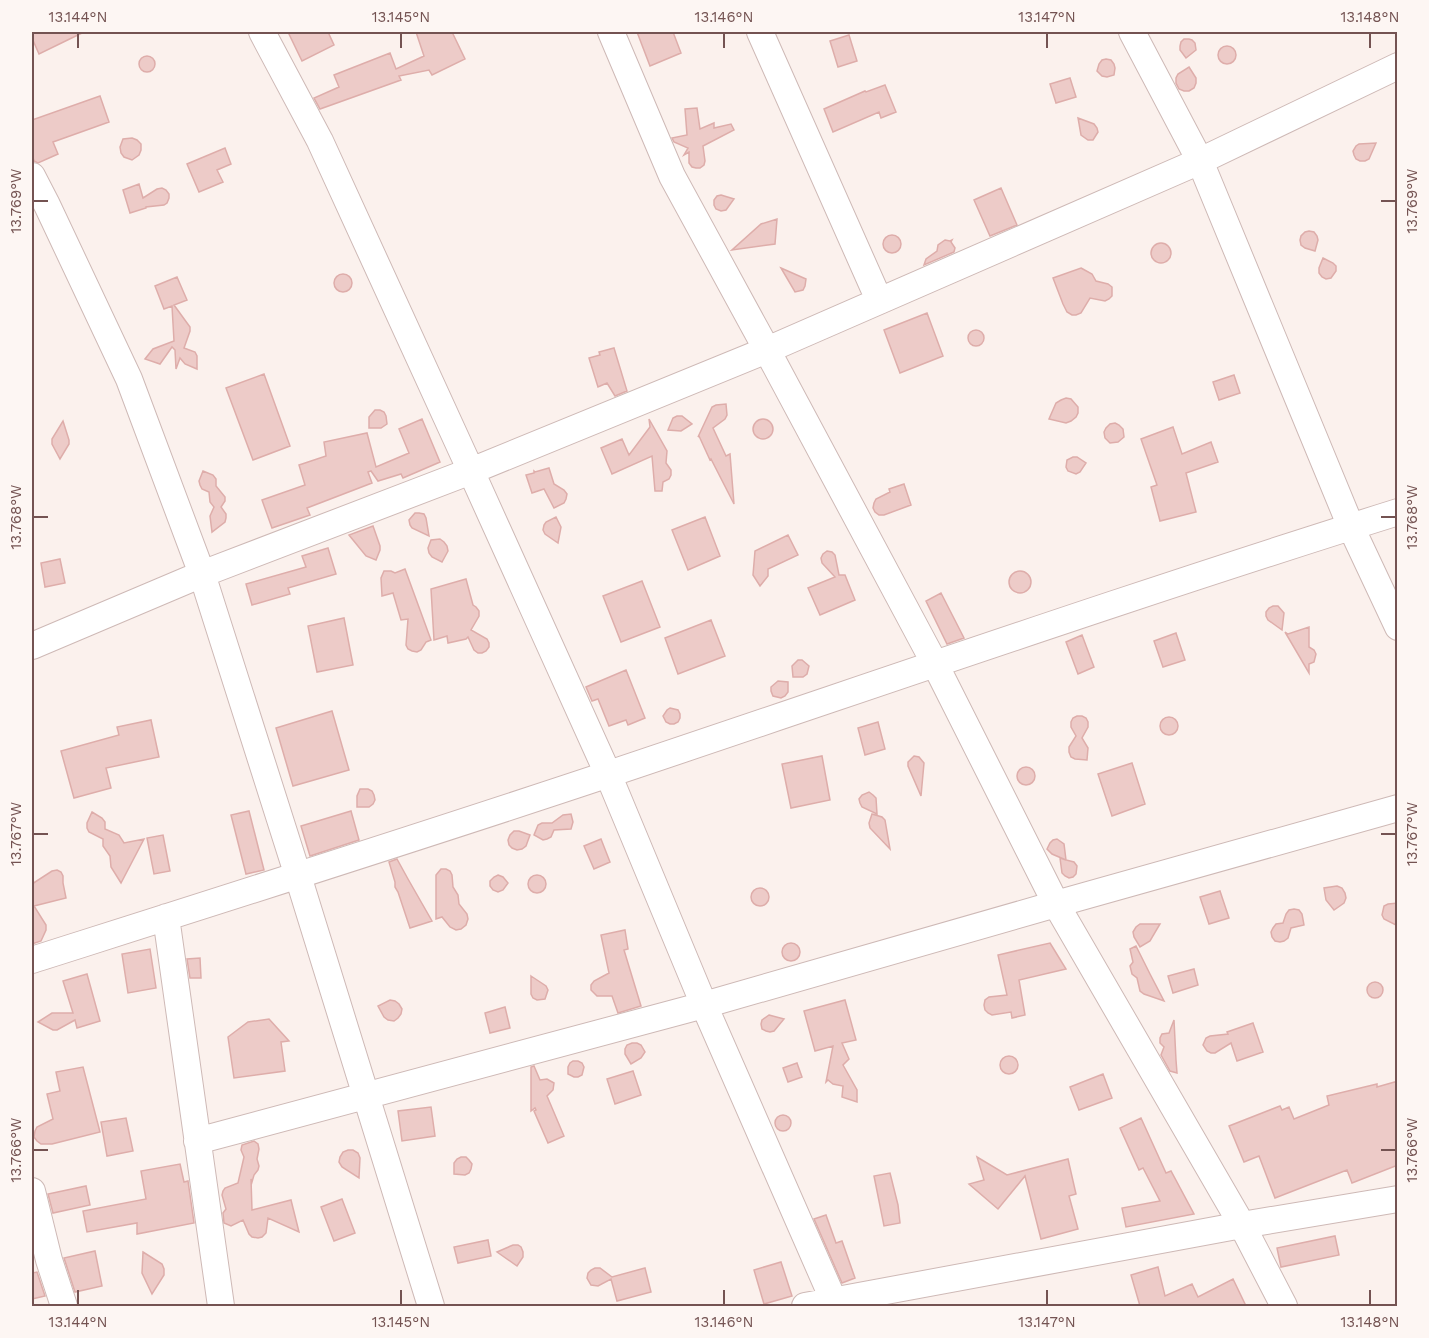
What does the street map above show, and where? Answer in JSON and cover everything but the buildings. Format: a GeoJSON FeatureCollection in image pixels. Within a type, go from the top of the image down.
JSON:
{"type":"FeatureCollection","features":[{"type":"Feature","properties":{"kind":"street"},"geometry":{"type":"LineString","coordinates":[[262,32],[320,141],[608,774],[704,1005],[835,1304]]}},
{"type":"Feature","properties":{"kind":"street"},"geometry":{"type":"LineString","coordinates":[[611,32],[672,176],[935,664],[1056,904],[1242,1225],[1284,1306]]}},
{"type":"Feature","properties":{"kind":"street"},"geometry":{"type":"LineString","coordinates":[[760,32],[879,300]]}},
{"type":"Feature","properties":{"kind":"street"},"geometry":{"type":"LineString","coordinates":[[1132,32],[1200,161],[1351,527],[1398,627]]}},
{"type":"Feature","properties":{"kind":"street"},"geometry":{"type":"LineString","coordinates":[[32,646],[202,574],[471,471],[767,350],[1200,161],[1398,66]]}},
{"type":"Feature","properties":{"kind":"street"},"geometry":{"type":"LineString","coordinates":[[32,176],[129,379],[202,574],[431,1306]]}},
{"type":"Feature","properties":{"kind":"street"},"geometry":{"type":"LineString","coordinates":[[32,960],[298,876],[1398,512]]}},
{"type":"Feature","properties":{"kind":"street"},"geometry":{"type":"LineString","coordinates":[[197,1141],[704,1005],[1398,808]]}},
{"type":"Feature","properties":{"kind":"street"},"geometry":{"type":"LineString","coordinates":[[166,917],[221,1306]]}},
{"type":"Feature","properties":{"kind":"street"},"geometry":{"type":"LineString","coordinates":[[32,1191],[64,1306]]}},
{"type":"Feature","properties":{"kind":"street"},"geometry":{"type":"LineString","coordinates":[[805,1306],[835,1304],[1242,1225],[1398,1199]]}}]}
